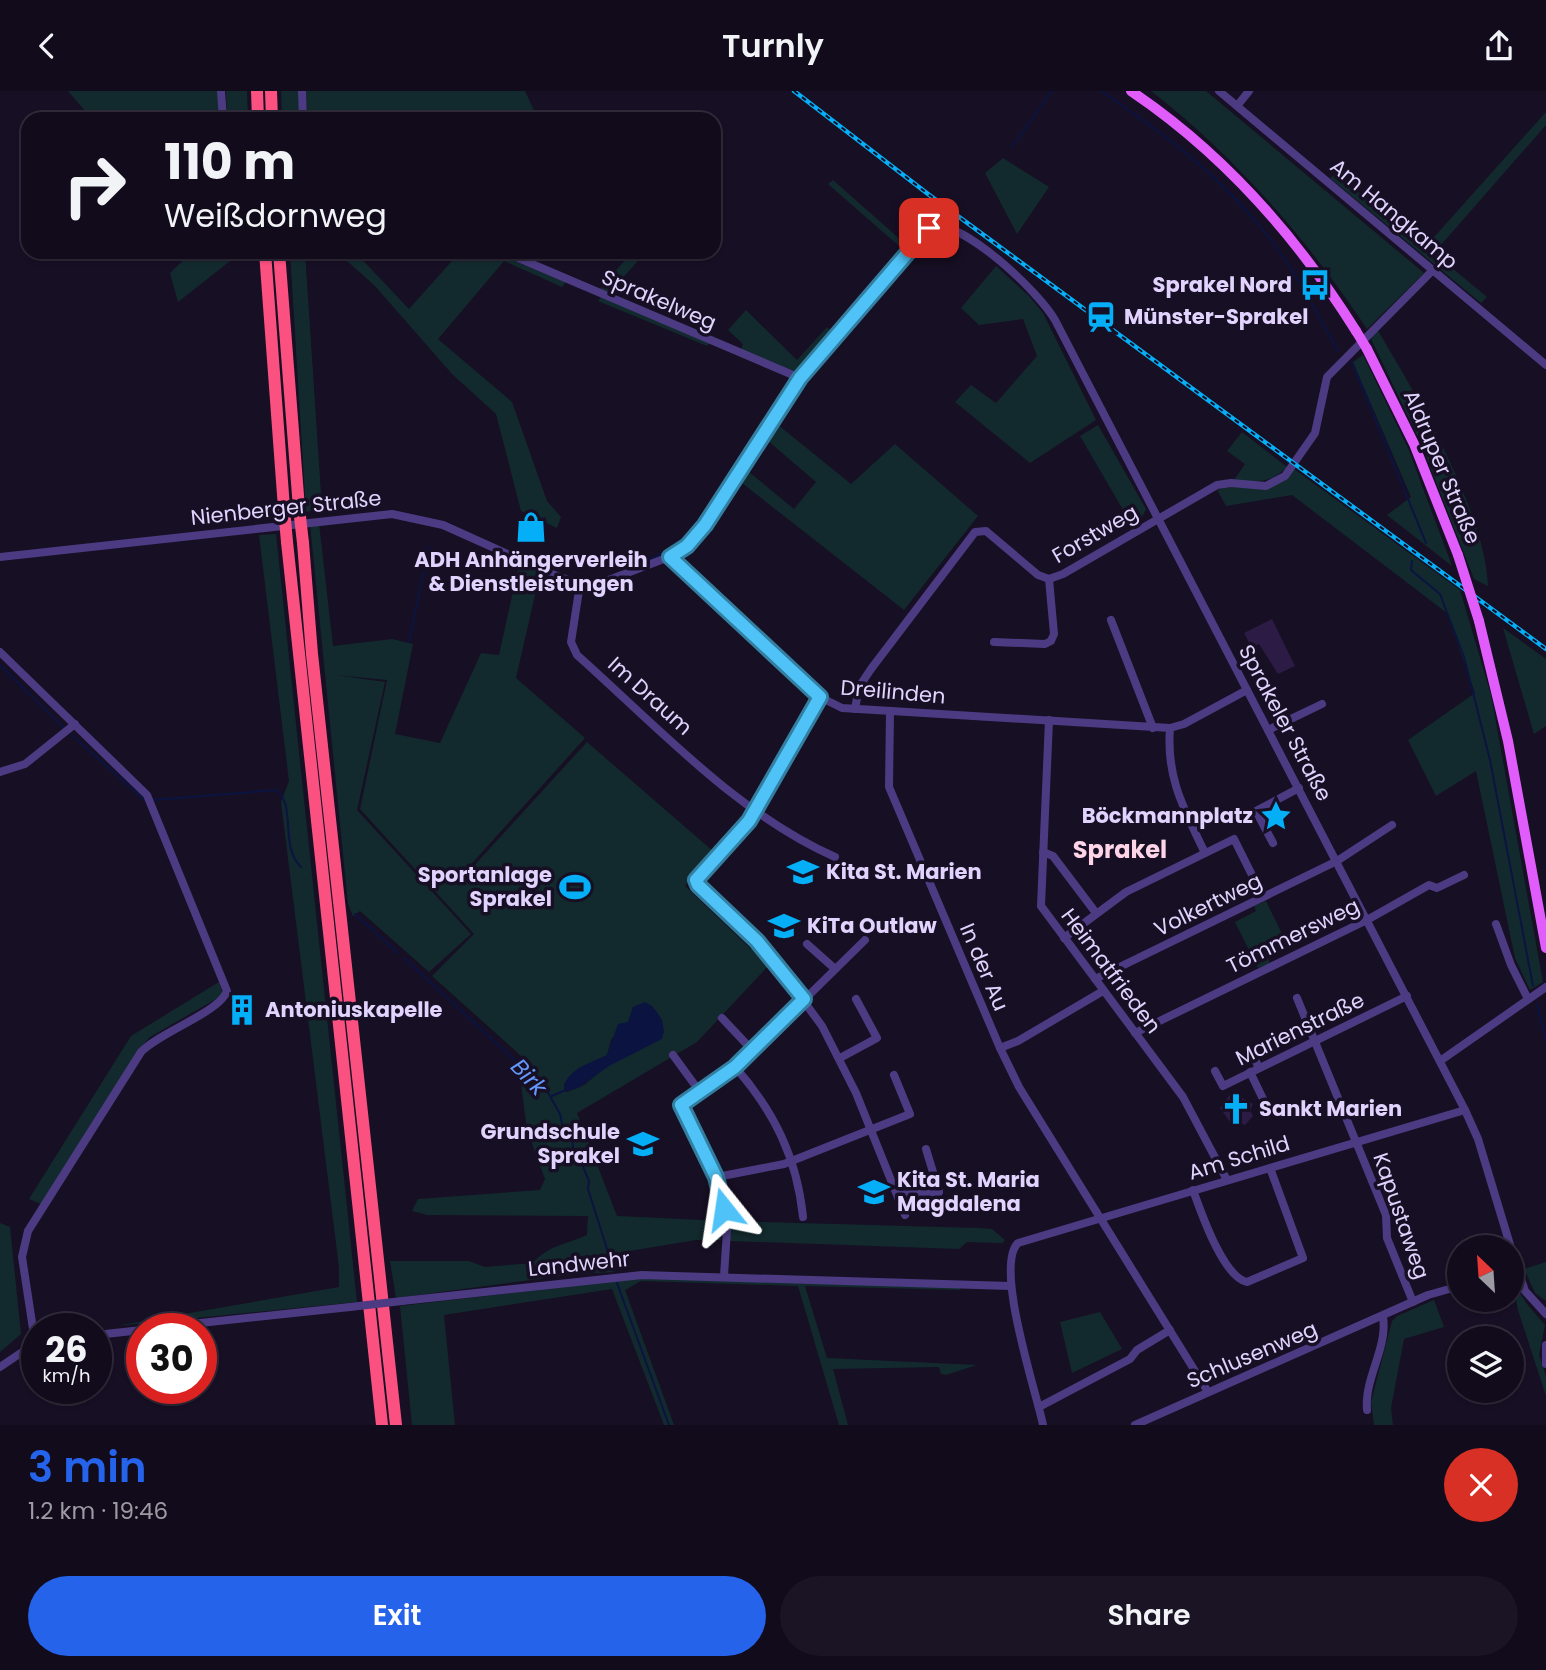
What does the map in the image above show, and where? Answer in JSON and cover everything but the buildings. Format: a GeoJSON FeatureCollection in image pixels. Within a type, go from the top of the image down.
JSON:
{"type":"FeatureCollection","features":[{"type":"Feature","properties":{"kind":"highway"},"geometry":{"type":"LineString","coordinates":[[257,91],[258,112]]}},
{"type":"Feature","properties":{"kind":"highway"},"geometry":{"type":"LineString","coordinates":[[271,91],[272,112]]}},
{"type":"Feature","properties":{"kind":"highway"},"geometry":{"type":"LineString","coordinates":[[266,259],[287,542],[382,1425]]}},
{"type":"Feature","properties":{"kind":"highway"},"geometry":{"type":"LineString","coordinates":[[280,259],[312,653],[396,1425]]}},
{"type":"Feature","properties":{"kind":"main road","name":"Aldruper Straße"},"geometry":{"type":"LineString","coordinates":[[1131,91],[1203,147],[1257,200],[1307,259],[1367,349],[1414,444],[1458,555],[1479,621],[1508,741],[1546,948]]}},
{"type":"Feature","properties":{"kind":"street"},"geometry":{"type":"LineString","coordinates":[[221,91],[222,112]]}},
{"type":"Feature","properties":{"kind":"street"},"geometry":{"type":"LineString","coordinates":[[302,91],[303,112]]}},
{"type":"Feature","properties":{"kind":"street","name":"Am Hangkamp"},"geometry":{"type":"LineString","coordinates":[[1219,91],[1546,365]]}},
{"type":"Feature","properties":{"kind":"street"},"geometry":{"type":"LineString","coordinates":[[1237,106],[1250,91]]}},
{"type":"Feature","properties":{"kind":"street","name":"Nienberger Straße"},"geometry":{"type":"LineString","coordinates":[[0,557],[392,514],[443,525],[569,582],[580,584],[606,581],[670,557],[687,546],[705,525],[800,378],[929,228],[945,227],[978,246]]}},
{"type":"Feature","properties":{"kind":"street","name":"Sprakeler Straße"},"geometry":{"type":"LineString","coordinates":[[978,246],[1025,282],[1049,309],[1465,1109],[1478,1139],[1507,1235]]}},
{"type":"Feature","properties":{"kind":"street","name":"Sprakelweg"},"geometry":{"type":"LineString","coordinates":[[520,259],[800,378]]}},
{"type":"Feature","properties":{"kind":"street","name":"Forstweg"},"geometry":{"type":"LineString","coordinates":[[855,709],[859,687],[871,669],[975,532],[986,531],[1038,575],[1049,579],[1063,574],[1217,485],[1231,483],[1266,486],[1285,476],[1315,433],[1327,377],[1433,270]]}},
{"type":"Feature","properties":{"kind":"street","name":"Dreilinden"},"geometry":{"type":"LineString","coordinates":[[670,557],[820,697],[834,706],[1153,729],[1184,725],[1247,690]]}},
{"type":"Feature","properties":{"kind":"street","name":"Forstweg"},"geometry":{"type":"LineString","coordinates":[[994,642],[1045,644],[1052,641],[1054,634],[1049,579]]}},
{"type":"Feature","properties":{"kind":"street","name":"Im Draum"},"geometry":{"type":"LineString","coordinates":[[580,584],[571,638],[575,652],[727,789],[780,829],[835,857]]}},
{"type":"Feature","properties":{"kind":"street"},"geometry":{"type":"LineString","coordinates":[[1111,620],[1153,729]]}},
{"type":"Feature","properties":{"kind":"street"},"geometry":{"type":"LineString","coordinates":[[0,652],[73,726],[147,795],[227,991],[219,1003],[164,1033],[141,1052],[28,1231],[22,1257],[31,1313]]}},
{"type":"Feature","properties":{"kind":"street"},"geometry":{"type":"LineString","coordinates":[[820,697],[756,809],[718,857],[697,877],[696,883],[769,954],[804,999],[839,1058],[905,1215]]}},
{"type":"Feature","properties":{"kind":"street"},"geometry":{"type":"LineString","coordinates":[[1268,730],[1322,704]]}},
{"type":"Feature","properties":{"kind":"street","name":"In der Au"},"geometry":{"type":"LineString","coordinates":[[890,712],[889,787],[1000,1048],[1019,1087],[1208,1392]]}},
{"type":"Feature","properties":{"kind":"street","name":"Heimatfrieden"},"geometry":{"type":"LineString","coordinates":[[1049,720],[1039,899],[1102,991],[1198,1120],[1227,1180]]}},
{"type":"Feature","properties":{"kind":"street"},"geometry":{"type":"LineString","coordinates":[[0,772],[25,764],[73,726]]}},
{"type":"Feature","properties":{"kind":"street"},"geometry":{"type":"LineString","coordinates":[[1170,728],[1169,764],[1181,803],[1205,853]]}},
{"type":"Feature","properties":{"kind":"street"},"geometry":{"type":"LineString","coordinates":[[1273,843],[1256,811],[1299,788]]}},
{"type":"Feature","properties":{"kind":"street","name":"Volkertweg"},"geometry":{"type":"LineString","coordinates":[[1095,979],[1337,861],[1392,825]]}},
{"type":"Feature","properties":{"kind":"street"},"geometry":{"type":"LineString","coordinates":[[1064,938],[1126,892],[1234,839],[1263,897]]}},
{"type":"Feature","properties":{"kind":"street"},"geometry":{"type":"LineString","coordinates":[[1043,852],[1053,856],[1097,913]]}},
{"type":"Feature","properties":{"kind":"street","name":"Tömmersweg"},"geometry":{"type":"LineString","coordinates":[[1135,1033],[1367,919],[1429,885],[1437,888],[1464,875]]}},
{"type":"Feature","properties":{"kind":"street"},"geometry":{"type":"LineString","coordinates":[[1496,924],[1511,965],[1528,999]]}},
{"type":"Feature","properties":{"kind":"street"},"geometry":{"type":"LineString","coordinates":[[724,1276],[727,1230],[716,1177],[681,1108],[683,1103],[735,1067],[753,1051],[865,940]]}},
{"type":"Feature","properties":{"kind":"street"},"geometry":{"type":"LineString","coordinates":[[807,944],[834,968]]}},
{"type":"Feature","properties":{"kind":"street"},"geometry":{"type":"LineString","coordinates":[[1440,1061],[1546,987]]}},
{"type":"Feature","properties":{"kind":"street"},"geometry":{"type":"LineString","coordinates":[[1000,1048],[1018,1041],[1102,991]]}},
{"type":"Feature","properties":{"kind":"street","name":"Marienstraße"},"geometry":{"type":"LineString","coordinates":[[1215,1071],[1223,1086],[1407,996]]}},
{"type":"Feature","properties":{"kind":"street","name":"Kapustaweg"},"geometry":{"type":"LineString","coordinates":[[1297,998],[1386,1215],[1387,1238],[1413,1302]]}},
{"type":"Feature","properties":{"kind":"street"},"geometry":{"type":"LineString","coordinates":[[839,1058],[877,1038],[856,999]]}},
{"type":"Feature","properties":{"kind":"street"},"geometry":{"type":"LineString","coordinates":[[722,1018],[753,1051]]}},
{"type":"Feature","properties":{"kind":"street"},"geometry":{"type":"LineString","coordinates":[[1250,1049],[1259,1068]]}},
{"type":"Feature","properties":{"kind":"street"},"geometry":{"type":"LineString","coordinates":[[673,1055],[700,1092]]}},
{"type":"Feature","properties":{"kind":"street"},"geometry":{"type":"LineString","coordinates":[[735,1067],[764,1103],[792,1161],[803,1217]]}},
{"type":"Feature","properties":{"kind":"street"},"geometry":{"type":"LineString","coordinates":[[1250,1072],[1265,1103]]}},
{"type":"Feature","properties":{"kind":"street"},"geometry":{"type":"LineString","coordinates":[[716,1177],[770,1168],[792,1161],[910,1114],[894,1076]]}},
{"type":"Feature","properties":{"kind":"street","name":"Am Schild"},"geometry":{"type":"LineString","coordinates":[[1010,1286],[1012,1250],[1023,1240],[1465,1109]]}},
{"type":"Feature","properties":{"kind":"street"},"geometry":{"type":"LineString","coordinates":[[898,1195],[939,1192],[926,1149]]}},
{"type":"Feature","properties":{"kind":"street"},"geometry":{"type":"LineString","coordinates":[[1193,1190],[1216,1245],[1238,1278],[1247,1282],[1303,1258],[1270,1168]]}},
{"type":"Feature","properties":{"kind":"street","name":"Landwehr"},"geometry":{"type":"LineString","coordinates":[[217,1321],[642,1275],[1010,1286]]}},
{"type":"Feature","properties":{"kind":"street"},"geometry":{"type":"LineString","coordinates":[[1010,1286],[1043,1425]]}},
{"type":"Feature","properties":{"kind":"street","name":"Sprakeler Straße"},"geometry":{"type":"LineString","coordinates":[[1524,1289],[1528,1297],[1546,1314]]}},
{"type":"Feature","properties":{"kind":"street","name":"Schlusenweg"},"geometry":{"type":"LineString","coordinates":[[1135,1425],[1413,1302],[1447,1290]]}},
{"type":"Feature","properties":{"kind":"street"},"geometry":{"type":"LineString","coordinates":[[1367,1410],[1367,1397],[1384,1329],[1383,1317]]}},
{"type":"Feature","properties":{"kind":"street"},"geometry":{"type":"LineString","coordinates":[[1039,1407],[1130,1359],[1138,1350],[1170,1330]]}},
{"type":"Feature","properties":{"kind":"street"},"geometry":{"type":"LineString","coordinates":[[1546,1345],[1546,1364]]}},
{"type":"Feature","properties":{"kind":"street"},"geometry":{"type":"LineString","coordinates":[[0,1367],[21,1352]]}},
{"type":"Feature","properties":{"kind":"green space"},"geometry":{"type":"Polygon","coordinates":[[[68,91],[218,91],[220,112],[86,112],[68,91]]]}},
{"type":"Feature","properties":{"kind":"green space"},"geometry":{"type":"Polygon","coordinates":[[[226,91],[247,91],[248,112],[227,112],[226,91]]]}},
{"type":"Feature","properties":{"kind":"green space"},"geometry":{"type":"Polygon","coordinates":[[[281,91],[299,91],[300,112],[282,112],[281,91]]]}},
{"type":"Feature","properties":{"kind":"green space"},"geometry":{"type":"Polygon","coordinates":[[[306,91],[525,91],[535,112],[307,112],[306,91]]]}},
{"type":"Feature","properties":{"kind":"green space"},"geometry":{"type":"Polygon","coordinates":[[[1151,91],[1206,91],[1424,273],[1367,329],[1320,263],[1269,201],[1213,144],[1151,91]]]}},
{"type":"Feature","properties":{"kind":"green space"},"geometry":{"type":"Polygon","coordinates":[[[1546,112],[1546,125],[1434,253],[1487,297],[1481,303],[1330,178],[1336,174],[1426,246],[1546,112]]]}},
{"type":"Feature","properties":{"kind":"green space"},"geometry":{"type":"Polygon","coordinates":[[[1003,158],[1049,187],[1017,234],[985,173],[1003,158]]]}},
{"type":"Feature","properties":{"kind":"green space"},"geometry":{"type":"Polygon","coordinates":[[[833,180],[902,241],[899,246],[828,184],[833,180]]]}},
{"type":"Feature","properties":{"kind":"green space"},"geometry":{"type":"Polygon","coordinates":[[[185,259],[233,259],[178,302],[170,273],[185,259]]]}},
{"type":"Feature","properties":{"kind":"green space"},"geometry":{"type":"Polygon","coordinates":[[[290,259],[305,259],[322,509],[306,512],[290,259]]]}},
{"type":"Feature","properties":{"kind":"green space"},"geometry":{"type":"Polygon","coordinates":[[[345,259],[362,259],[409,309],[454,259],[509,259],[566,282],[562,287],[504,261],[438,339],[512,402],[547,501],[561,517],[557,528],[521,511],[496,414],[452,374],[375,286],[345,259]]]}},
{"type":"Feature","properties":{"kind":"green space"},"geometry":{"type":"Polygon","coordinates":[[[626,259],[640,259],[609,293],[600,289],[626,259]]]}},
{"type":"Feature","properties":{"kind":"green space"},"geometry":{"type":"Polygon","coordinates":[[[996,266],[1029,296],[1043,313],[1096,420],[1030,463],[955,402],[971,385],[996,403],[1037,356],[1023,319],[979,325],[961,308],[996,266]]]}},
{"type":"Feature","properties":{"kind":"green space"},"geometry":{"type":"Polygon","coordinates":[[[601,297],[709,343],[707,346],[598,301],[601,297]]]}},
{"type":"Feature","properties":{"kind":"green space"},"geometry":{"type":"Polygon","coordinates":[[[746,310],[797,360],[827,327],[833,332],[799,373],[741,350],[743,344],[728,330],[746,310]]]}},
{"type":"Feature","properties":{"kind":"green space"},"geometry":{"type":"Polygon","coordinates":[[[1377,329],[1428,419],[1462,489],[1484,556],[1488,586],[1474,579],[1421,443],[1371,339],[1377,329]]]}},
{"type":"Feature","properties":{"kind":"green space"},"geometry":{"type":"Polygon","coordinates":[[[1363,355],[1408,448],[1452,566],[1387,515],[1411,497],[1353,362],[1363,355]]]}},
{"type":"Feature","properties":{"kind":"green space"},"geometry":{"type":"Polygon","coordinates":[[[777,424],[851,484],[895,444],[978,516],[904,610],[742,483],[749,472],[794,509],[816,482],[767,440],[777,424]]]}},
{"type":"Feature","properties":{"kind":"green space"},"geometry":{"type":"Polygon","coordinates":[[[1098,425],[1146,509],[1139,523],[1133,527],[1080,436],[1098,425]]]}},
{"type":"Feature","properties":{"kind":"green space"},"geometry":{"type":"Polygon","coordinates":[[[1242,432],[1287,467],[1281,473],[1263,481],[1234,480],[1245,464],[1227,451],[1242,432]]]}},
{"type":"Feature","properties":{"kind":"green space"},"geometry":{"type":"Polygon","coordinates":[[[1294,469],[1460,590],[1491,695],[1543,982],[1530,990],[1515,958],[1476,771],[1436,796],[1408,740],[1475,693],[1447,613],[1292,495],[1226,506],[1217,490],[1228,487],[1266,488],[1284,479],[1294,469]]]}},
{"type":"Feature","properties":{"kind":"green space"},"geometry":{"type":"Polygon","coordinates":[[[319,523],[333,646],[392,639],[413,644],[395,734],[440,743],[481,653],[499,655],[519,564],[540,573],[516,678],[585,738],[457,880],[459,882],[587,742],[714,852],[685,886],[751,949],[755,946],[771,963],[697,1042],[577,1113],[617,1216],[722,1221],[721,1240],[696,1240],[623,1252],[615,1272],[576,1274],[396,1298],[390,1261],[469,1261],[485,1267],[533,1263],[551,1249],[587,1235],[588,1216],[427,1215],[412,1211],[418,1199],[540,1190],[545,1179],[527,1130],[519,1068],[529,1063],[432,976],[474,934],[360,809],[387,680],[336,675],[385,682],[357,810],[471,934],[429,972],[360,911],[353,916],[348,904],[310,524],[319,523]],[[651,1005],[633,1007],[628,1022],[611,1040],[607,1055],[579,1068],[564,1084],[567,1092],[584,1085],[605,1068],[664,1033],[662,1020],[651,1005]]]}},
{"type":"Feature","properties":{"kind":"green space"},"geometry":{"type":"Polygon","coordinates":[[[276,534],[357,1302],[217,1316],[217,1313],[190,1313],[339,1287],[339,1267],[281,802],[289,781],[259,535],[276,534]]]}},
{"type":"Feature","properties":{"kind":"green space"},"geometry":{"type":"Polygon","coordinates":[[[1503,628],[1546,659],[1546,726],[1534,734],[1503,628]]]}},
{"type":"Feature","properties":{"kind":"green space"},"geometry":{"type":"Polygon","coordinates":[[[1266,901],[1289,948],[1268,958],[1270,963],[1258,968],[1235,922],[1256,911],[1254,906],[1266,901]]]}},
{"type":"Feature","properties":{"kind":"green space"},"geometry":{"type":"Polygon","coordinates":[[[219,982],[223,995],[150,1037],[138,1050],[41,1204],[29,1199],[131,1036],[219,982]]]}},
{"type":"Feature","properties":{"kind":"green space"},"geometry":{"type":"Polygon","coordinates":[[[731,1221],[979,1228],[992,1229],[1005,1240],[1002,1243],[967,1242],[959,1249],[730,1241],[731,1221]]]}},
{"type":"Feature","properties":{"kind":"green space"},"geometry":{"type":"Polygon","coordinates":[[[0,1223],[10,1227],[21,1334],[0,1352],[0,1223]]]}},
{"type":"Feature","properties":{"kind":"green space"},"geometry":{"type":"Polygon","coordinates":[[[1546,1262],[1546,1301],[1535,1293],[1524,1269],[1546,1262]]]}},
{"type":"Feature","properties":{"kind":"green space"},"geometry":{"type":"Polygon","coordinates":[[[649,1277],[959,1287],[960,1290],[805,1286],[827,1358],[977,1365],[946,1375],[941,1374],[939,1367],[833,1369],[848,1425],[839,1425],[798,1286],[641,1281],[625,1290],[674,1425],[664,1425],[612,1289],[444,1315],[455,1425],[412,1425],[400,1306],[649,1277]]]}},
{"type":"Feature","properties":{"kind":"green space"},"geometry":{"type":"Polygon","coordinates":[[[1524,1299],[1545,1325],[1539,1355],[1546,1376],[1546,1396],[1524,1326],[1519,1313],[1524,1313],[1524,1299]]]}},
{"type":"Feature","properties":{"kind":"green space"},"geometry":{"type":"Polygon","coordinates":[[[1434,1300],[1444,1327],[1404,1339],[1391,1408],[1393,1425],[1374,1425],[1371,1402],[1392,1321],[1397,1316],[1434,1300]]]}},
{"type":"Feature","properties":{"kind":"green space"},"geometry":{"type":"Polygon","coordinates":[[[1100,1312],[1122,1349],[1072,1373],[1060,1322],[1100,1312]]]}},
{"type":"Feature","properties":{"kind":"shaded area"},"geometry":{"type":"Polygon","coordinates":[[[645,1002],[654,1008],[660,1017],[662,1039],[609,1066],[578,1088],[564,1092],[565,1084],[573,1073],[607,1055],[618,1024],[628,1022],[633,1007],[645,1002]]]}},
{"type":"Feature","properties":{"kind":"waterway"},"geometry":{"type":"LineString","coordinates":[[1012,147],[1052,91]]}},
{"type":"Feature","properties":{"kind":"waterway"},"geometry":{"type":"LineString","coordinates":[[1101,91],[1195,161],[1257,222],[1308,297],[1338,351]]}},
{"type":"Feature","properties":{"kind":"waterway"},"geometry":{"type":"LineString","coordinates":[[1352,362],[1426,543]]}},
{"type":"Feature","properties":{"kind":"waterway"},"geometry":{"type":"LineString","coordinates":[[650,559],[669,549],[701,520],[728,483],[763,426]]}},
{"type":"Feature","properties":{"kind":"waterway"},"geometry":{"type":"LineString","coordinates":[[685,557],[713,523]]}},
{"type":"Feature","properties":{"kind":"waterway"},"geometry":{"type":"LineString","coordinates":[[409,642],[429,546]]}},
{"type":"Feature","properties":{"kind":"waterway"},"geometry":{"type":"LineString","coordinates":[[1412,561],[1411,570],[1440,594],[1464,657],[1490,760],[1533,986]]}},
{"type":"Feature","properties":{"kind":"waterway","name":"Birk"},"geometry":{"type":"LineString","coordinates":[[0,665],[63,727]]}},
{"type":"Feature","properties":{"kind":"waterway","name":"Birk"},"geometry":{"type":"LineString","coordinates":[[72,735],[144,800]]}},
{"type":"Feature","properties":{"kind":"waterway","name":"Birk"},"geometry":{"type":"LineString","coordinates":[[154,800],[276,790],[286,805],[291,848],[301,867]]}},
{"type":"Feature","properties":{"kind":"waterway","name":"Birk"},"geometry":{"type":"LineString","coordinates":[[355,914],[398,953]]}},
{"type":"Feature","properties":{"kind":"waterway","name":"Birk"},"geometry":{"type":"LineString","coordinates":[[404,958],[546,1089],[560,1114],[563,1128],[572,1140],[574,1154],[581,1162],[589,1181],[588,1189],[614,1271]]}},
{"type":"Feature","properties":{"kind":"waterway"},"geometry":{"type":"LineString","coordinates":[[1537,1004],[1546,1041]]}},
{"type":"Feature","properties":{"kind":"waterway"},"geometry":{"type":"LineString","coordinates":[[552,1096],[563,1091]]}},
{"type":"Feature","properties":{"kind":"waterway","name":"Birk"},"geometry":{"type":"LineString","coordinates":[[617,1283],[669,1425]]}},
{"type":"Feature","properties":{"kind":"railway"},"geometry":{"type":"LineString","coordinates":[[794,91],[928,194],[1546,649]]}},
{"type":"Feature","properties":{"kind":"place","name":"Sprakel Nord"},"geometry":{"type":"Point","coordinates":[1315,285]}},
{"type":"Feature","properties":{"kind":"place","name":"Münster-Sprakel"},"geometry":{"type":"Point","coordinates":[1101,317]}},
{"type":"Feature","properties":{"kind":"place","name":"ADH Anhängerverleih & Dienstleistungen"},"geometry":{"type":"Point","coordinates":[531,527]}},
{"type":"Feature","properties":{"kind":"place","name":"Böckmannplatz"},"geometry":{"type":"Point","coordinates":[1276,816]}},
{"type":"Feature","properties":{"kind":"place","name":"Kita St. Marien"},"geometry":{"type":"Point","coordinates":[803,872]}},
{"type":"Feature","properties":{"kind":"place","name":"Sportanlage Sprakel"},"geometry":{"type":"Point","coordinates":[575,887]}},
{"type":"Feature","properties":{"kind":"place","name":"KiTa Outlaw"},"geometry":{"type":"Point","coordinates":[784,926]}},
{"type":"Feature","properties":{"kind":"place","name":"Antoniuskapelle"},"geometry":{"type":"Point","coordinates":[242,1010]}},
{"type":"Feature","properties":{"kind":"place","name":"Sankt Marien"},"geometry":{"type":"Point","coordinates":[1236,1109]}},
{"type":"Feature","properties":{"kind":"place","name":"Grundschule Sprakel"},"geometry":{"type":"Point","coordinates":[643,1144]}},
{"type":"Feature","properties":{"kind":"place","name":"Kita St. Maria Magdalena"},"geometry":{"type":"Point","coordinates":[874,1192]}},
{"type":"Feature","properties":{"kind":"district","name":"Sprakel"},"geometry":{"type":"Point","coordinates":[1120,850]}},
{"type":"Feature","properties":{"kind":"route"},"geometry":{"type":"LineString","coordinates":[[724,1209],[716,1177],[681,1105],[735,1067],[804,999],[769,954],[696,880],[749,821],[820,697],[670,557],[687,546],[705,525],[800,378],[929,228]]}}]}
